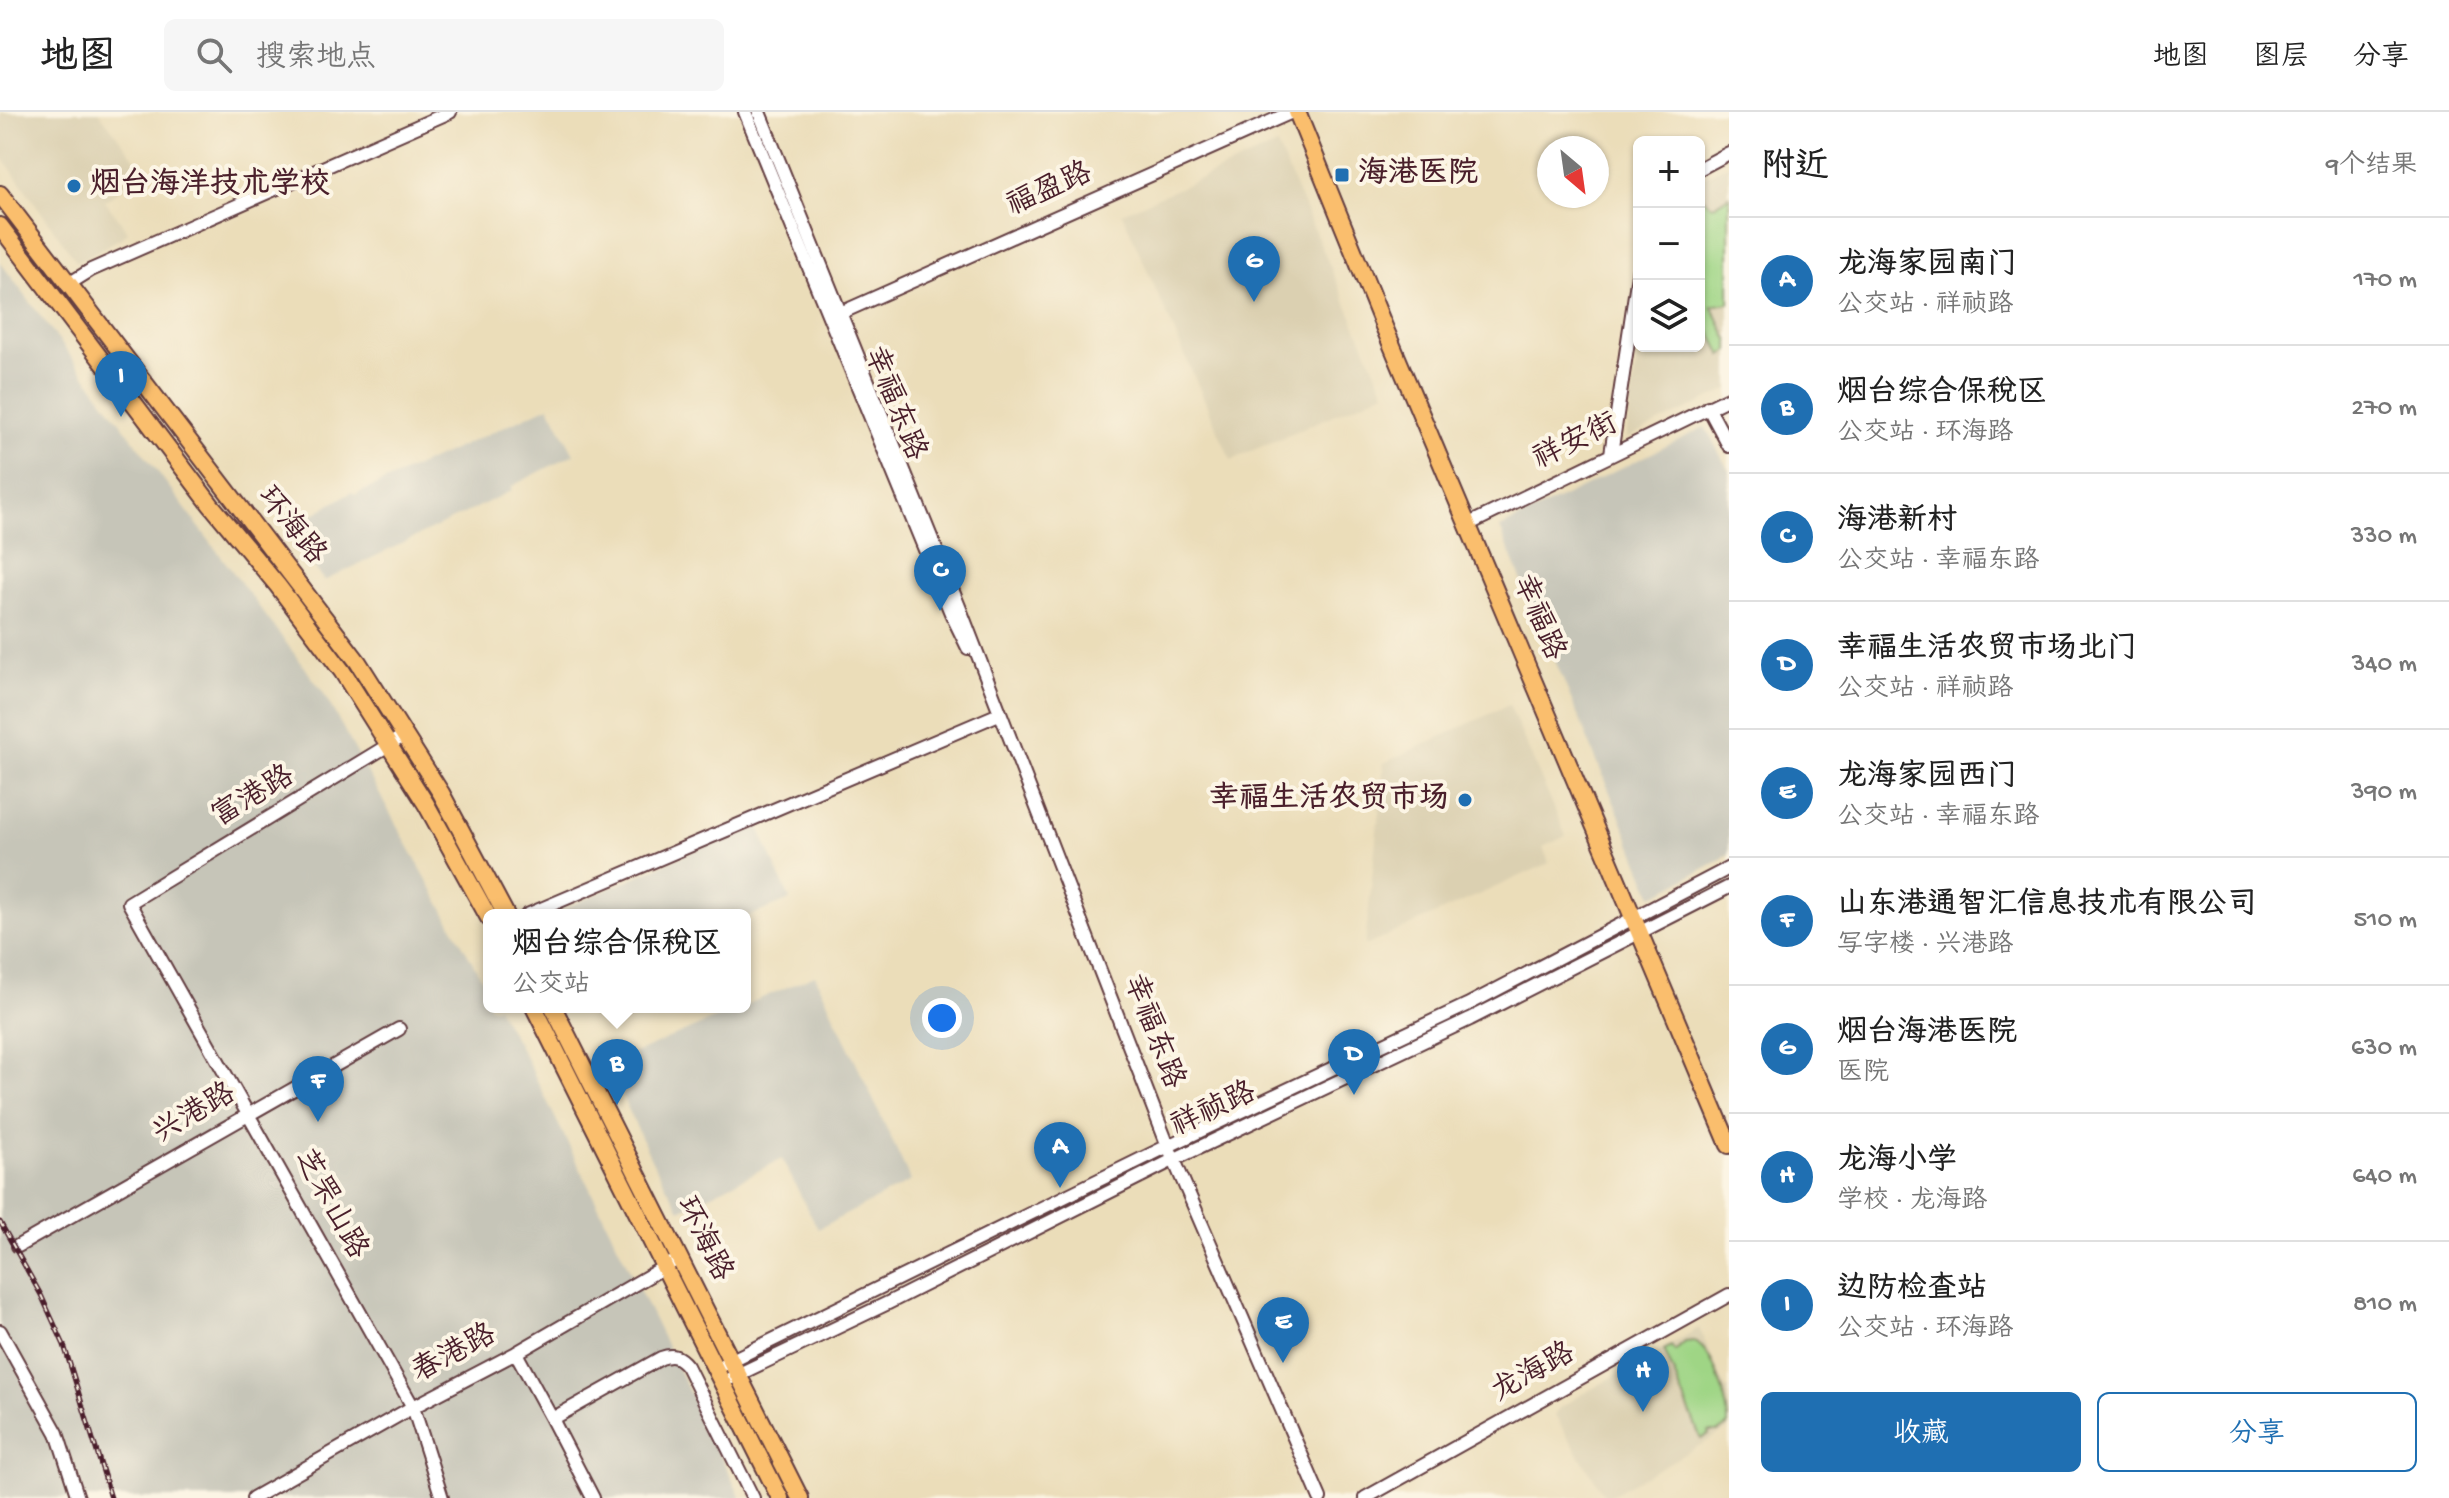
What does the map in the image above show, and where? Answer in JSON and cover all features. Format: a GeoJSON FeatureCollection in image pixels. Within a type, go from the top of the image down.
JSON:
{"type":"FeatureCollection","features":[{"type":"Feature","properties":{"kind":"main road","name":"幸福路"},"geometry":{"type":"LineString","coordinates":[[1294,112],[1642,924],[1729,1119]]}},
{"type":"Feature","properties":{"kind":"main road","name":"幸福路"},"geometry":{"type":"LineString","coordinates":[[1309,112],[1471,523]]}},
{"type":"Feature","properties":{"kind":"main road","name":"环海路"},"geometry":{"type":"LineString","coordinates":[[0,194],[358,662],[441,793],[503,909]]}},
{"type":"Feature","properties":{"kind":"main road","name":"环海路"},"geometry":{"type":"LineString","coordinates":[[0,226],[211,505],[278,586],[342,671],[426,804],[484,909]]}},
{"type":"Feature","properties":{"kind":"main road","name":"幸福路"},"geometry":{"type":"LineString","coordinates":[[1642,924],[1729,1145]]}},
{"type":"Feature","properties":{"kind":"main road","name":"环海路"},"geometry":{"type":"LineString","coordinates":[[537,1013],[780,1498]]}},
{"type":"Feature","properties":{"kind":"main road","name":"环海路"},"geometry":{"type":"LineString","coordinates":[[556,1013],[800,1498]]}},
{"type":"Feature","properties":{"kind":"street"},"geometry":{"type":"LineString","coordinates":[[67,285],[91,270],[450,112]]}},
{"type":"Feature","properties":{"kind":"street","name":"幸福东路"},"geometry":{"type":"LineString","coordinates":[[745,112],[960,609],[1168,1146],[1320,1498]]}},
{"type":"Feature","properties":{"kind":"street","name":"幸福东路"},"geometry":{"type":"LineString","coordinates":[[759,112],[835,316]]}},
{"type":"Feature","properties":{"kind":"street","name":"福盈路"},"geometry":{"type":"LineString","coordinates":[[835,316],[1294,112]]}},
{"type":"Feature","properties":{"kind":"street"},"geometry":{"type":"LineString","coordinates":[[1705,166],[1729,153]]}},
{"type":"Feature","properties":{"kind":"street"},"geometry":{"type":"LineString","coordinates":[[1611,454],[1637,280]]}},
{"type":"Feature","properties":{"kind":"street","name":"祥安街"},"geometry":{"type":"LineString","coordinates":[[1471,523],[1729,398]]}},
{"type":"Feature","properties":{"kind":"street"},"geometry":{"type":"LineString","coordinates":[[1708,407],[1729,446]]}},
{"type":"Feature","properties":{"kind":"street"},"geometry":{"type":"LineString","coordinates":[[541,909],[999,714]]}},
{"type":"Feature","properties":{"kind":"street","name":"富港路"},"geometry":{"type":"LineString","coordinates":[[129,903],[405,735]]}},
{"type":"Feature","properties":{"kind":"street","name":"祥祯路"},"geometry":{"type":"LineString","coordinates":[[734,1368],[888,1303],[1175,1159],[1470,1019],[1642,924],[1729,868]]}},
{"type":"Feature","properties":{"kind":"street","name":"祥祯路"},"geometry":{"type":"LineString","coordinates":[[734,1368],[1168,1146],[1642,924],[1729,887]]}},
{"type":"Feature","properties":{"kind":"street","name":"芝罘山路"},"geometry":{"type":"LineString","coordinates":[[129,903],[413,1407],[442,1498]]}},
{"type":"Feature","properties":{"kind":"street","name":"兴港路"},"geometry":{"type":"LineString","coordinates":[[18,1246],[399,1029]]}},
{"type":"Feature","properties":{"kind":"street","name":"春港路"},"geometry":{"type":"LineString","coordinates":[[253,1498],[681,1258]]}},
{"type":"Feature","properties":{"kind":"street","name":"龙海路"},"geometry":{"type":"LineString","coordinates":[[1365,1498],[1729,1295]]}},
{"type":"Feature","properties":{"kind":"street"},"geometry":{"type":"LineString","coordinates":[[0,1331],[57,1433],[78,1498]]}},
{"type":"Feature","properties":{"kind":"street"},"geometry":{"type":"LineString","coordinates":[[516,1353],[593,1498]]}},
{"type":"Feature","properties":{"kind":"street"},"geometry":{"type":"LineString","coordinates":[[552,1419],[661,1358],[670,1355],[680,1357],[753,1498]]}},
{"type":"Feature","properties":{"kind":"street"},"geometry":{"type":"LineString","coordinates":[[718,1376],[734,1368]]}},
{"type":"Feature","properties":{"kind":"shaded area","name":"烟台海洋技术学校"},"geometry":{"type":"Polygon","coordinates":[[[0,112],[99,112],[145,172],[105,201],[128,232],[77,262],[0,154],[0,112]]]}},
{"type":"Feature","properties":{"kind":"shaded area"},"geometry":{"type":"Polygon","coordinates":[[[1277,145],[1385,392],[1231,460],[1122,213],[1277,145]]]}},
{"type":"Feature","properties":{"kind":"shaded area"},"geometry":{"type":"Polygon","coordinates":[[[1729,164],[1729,389],[1626,439],[1638,352],[1705,352],[1705,177],[1729,164]]]}},
{"type":"Feature","properties":{"kind":"shaded area"},"geometry":{"type":"Polygon","coordinates":[[[0,262],[323,692],[483,981],[483,1013],[500,1013],[528,1062],[741,1498],[0,1498],[0,262]]]}},
{"type":"Feature","properties":{"kind":"shaded area"},"geometry":{"type":"Polygon","coordinates":[[[549,406],[574,454],[512,486],[511,491],[324,581],[308,558],[315,553],[308,543],[310,541],[305,533],[301,536],[293,526],[352,492],[355,495],[549,406]]]}},
{"type":"Feature","properties":{"kind":"shaded area"},"geometry":{"type":"Polygon","coordinates":[[[1705,427],[1729,471],[1729,855],[1653,896],[1500,528],[1705,427]]]}},
{"type":"Feature","properties":{"kind":"shaded area","name":"幸福生活农贸市场"},"geometry":{"type":"Polygon","coordinates":[[[1509,705],[1566,836],[1543,847],[1549,863],[1365,946],[1384,763],[1509,705]]]}},
{"type":"Feature","properties":{"kind":"shaded area"},"geometry":{"type":"Polygon","coordinates":[[[757,823],[790,900],[751,916],[751,909],[564,909],[757,823]]]}},
{"type":"Feature","properties":{"kind":"shaded area"},"geometry":{"type":"Polygon","coordinates":[[[815,975],[911,1181],[818,1229],[782,1159],[680,1210],[652,1161],[608,1065],[728,1013],[751,1013],[751,1003],[815,975]]]}},
{"type":"Feature","properties":{"kind":"shaded area"},"geometry":{"type":"Polygon","coordinates":[[[1699,1328],[1726,1389],[1729,1388],[1729,1429],[1606,1498],[1555,1416],[1560,1407],[1699,1328]]]}},
{"type":"Feature","properties":{"kind":"green space"},"geometry":{"type":"Polygon","coordinates":[[[1729,196],[1729,303],[1712,306],[1729,342],[1729,351],[1722,355],[1705,322],[1705,200],[1713,206],[1729,196]]]}},
{"type":"Feature","properties":{"kind":"green space"},"geometry":{"type":"Polygon","coordinates":[[[1693,1341],[1701,1346],[1714,1366],[1728,1416],[1728,1425],[1718,1432],[1708,1432],[1709,1435],[1701,1439],[1664,1350],[1671,1346],[1675,1351],[1685,1342],[1693,1341]]]}},
{"type":"Feature","properties":{"kind":"railway"},"geometry":{"type":"LineString","coordinates":[[0,1222],[41,1295],[64,1345],[111,1498]]}},
{"type":"Feature","properties":{"kind":"place","name":"海港医院"},"geometry":{"type":"Point","coordinates":[1342,175]}},
{"type":"Feature","properties":{"kind":"place","name":"烟台海洋技术学校"},"geometry":{"type":"Point","coordinates":[74,186]}},
{"type":"Feature","properties":{"kind":"place","name":"烟台海港医院"},"geometry":{"type":"Point","coordinates":[1254,302]}},
{"type":"Feature","properties":{"kind":"place","name":"边防检查站"},"geometry":{"type":"Point","coordinates":[121,417]}},
{"type":"Feature","properties":{"kind":"place","name":"海港新村"},"geometry":{"type":"Point","coordinates":[940,611]}},
{"type":"Feature","properties":{"kind":"place","name":"幸福生活农贸市场"},"geometry":{"type":"Point","coordinates":[1465,800]}},
{"type":"Feature","properties":{"kind":"place","name":"幸福生活农贸市场北门"},"geometry":{"type":"Point","coordinates":[1354,1095]}},
{"type":"Feature","properties":{"kind":"place","name":"烟台综合保税区"},"geometry":{"type":"Point","coordinates":[617,1105]}},
{"type":"Feature","properties":{"kind":"place","name":"山东港通智汇信息技术有限公司"},"geometry":{"type":"Point","coordinates":[318,1122]}},
{"type":"Feature","properties":{"kind":"place","name":"龙海家园南门"},"geometry":{"type":"Point","coordinates":[1060,1188]}},
{"type":"Feature","properties":{"kind":"place","name":"龙海家园西门"},"geometry":{"type":"Point","coordinates":[1283,1363]}},
{"type":"Feature","properties":{"kind":"place","name":"龙海小学"},"geometry":{"type":"Point","coordinates":[1643,1412]}}]}
